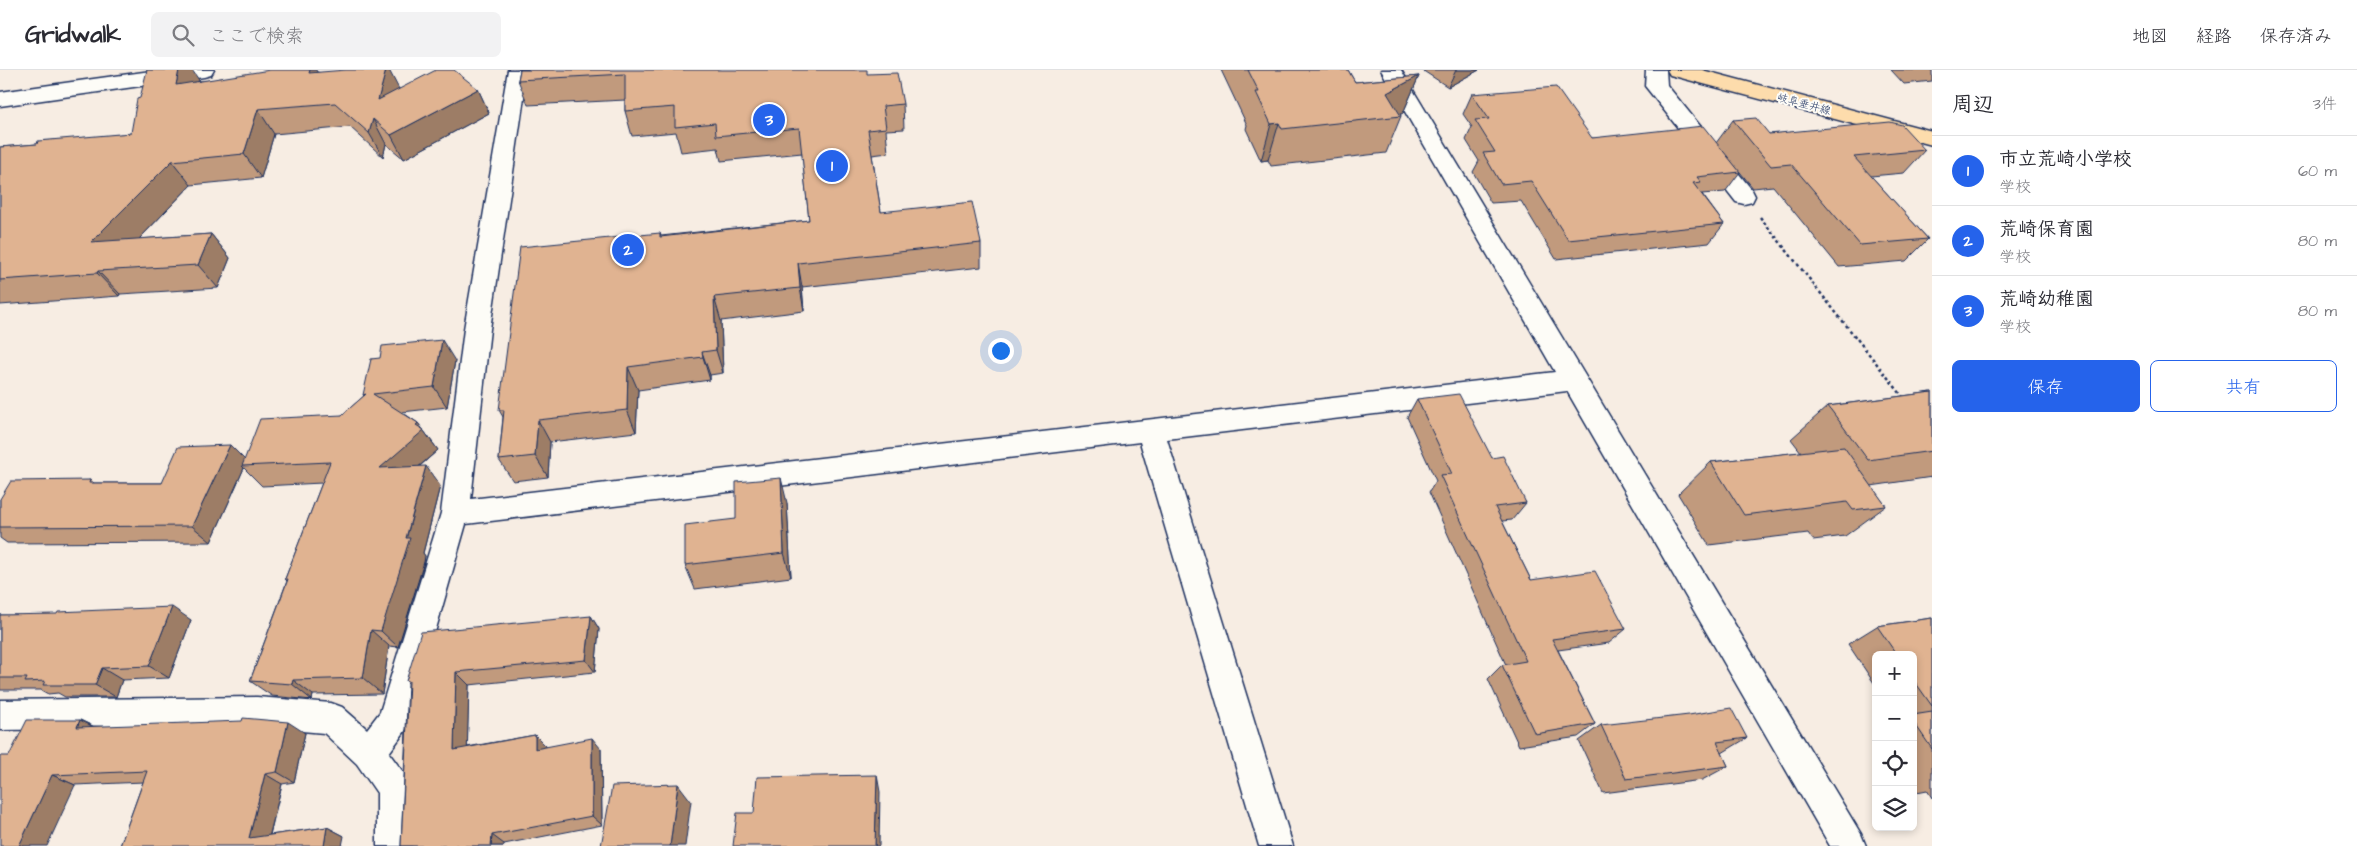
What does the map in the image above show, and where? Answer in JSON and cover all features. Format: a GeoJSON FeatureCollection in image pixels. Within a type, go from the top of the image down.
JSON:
{"type":"FeatureCollection","features":[{"type":"Feature","properties":{"kind":"main road","name":"岐阜垂井線"},"geometry":{"type":"LineString","coordinates":[[1677,70],[1932,138]]}},
{"type":"Feature","properties":{"kind":"street"},"geometry":{"type":"LineString","coordinates":[[0,99],[204,70]]}},
{"type":"Feature","properties":{"kind":"street"},"geometry":{"type":"LineString","coordinates":[[369,753],[394,720],[455,513],[477,329],[518,70]]}},
{"type":"Feature","properties":{"kind":"street"},"geometry":{"type":"LineString","coordinates":[[1391,70],[1848,846]]}},
{"type":"Feature","properties":{"kind":"street"},"geometry":{"type":"LineString","coordinates":[[1656,70],[1656,86],[1744,196]]}},
{"type":"Feature","properties":{"kind":"street"},"geometry":{"type":"LineString","coordinates":[[455,513],[1573,380]]}},
{"type":"Feature","properties":{"kind":"street"},"geometry":{"type":"LineString","coordinates":[[1150,429],[1276,846]]}},
{"type":"Feature","properties":{"kind":"street"},"geometry":{"type":"LineString","coordinates":[[0,716],[257,712],[331,718],[369,753],[394,788],[394,846]]}},
{"type":"Feature","properties":{"kind":"path"},"geometry":{"type":"LineString","coordinates":[[1744,196],[1908,403]]}},
{"type":"Feature","properties":{"kind":"building"},"geometry":{"type":"Polygon","coordinates":[[[147,70],[179,70],[176,85],[270,70],[310,70],[309,73],[346,70],[386,70],[378,100],[436,70],[454,70],[478,89],[391,135],[373,119],[369,133],[335,103],[258,109],[244,154],[172,161],[91,242],[211,234],[198,265],[98,271],[97,273],[0,280],[0,147],[37,144],[38,141],[131,133],[137,99],[140,98],[147,70]]]}},
{"type":"Feature","properties":{"kind":"building"},"geometry":{"type":"Polygon","coordinates":[[[520,70],[867,70],[867,74],[897,73],[903,104],[883,106],[886,128],[868,130],[881,212],[972,202],[981,243],[798,263],[800,288],[714,297],[716,350],[702,352],[703,357],[628,367],[627,410],[538,420],[535,456],[499,460],[504,410],[499,410],[520,247],[660,233],[660,237],[809,220],[799,128],[716,136],[715,123],[675,127],[675,107],[625,111],[625,74],[518,80],[520,70]]]}},
{"type":"Feature","properties":{"kind":"building"},"geometry":{"type":"Polygon","coordinates":[[[1248,70],[1348,70],[1355,82],[1419,76],[1387,93],[1401,116],[1282,129],[1279,123],[1271,124],[1248,70]]]}},
{"type":"Feature","properties":{"kind":"building"},"geometry":{"type":"Polygon","coordinates":[[[1556,87],[1592,138],[1703,126],[1740,172],[1697,177],[1701,182],[1693,183],[1724,224],[1568,240],[1531,181],[1501,184],[1483,153],[1495,152],[1475,120],[1489,119],[1472,94],[1556,87]]]}},
{"type":"Feature","properties":{"kind":"building"},"geometry":{"type":"Polygon","coordinates":[[[1756,118],[1769,134],[1890,122],[1902,125],[1925,150],[1854,157],[1928,239],[1860,245],[1791,164],[1771,166],[1733,120],[1756,118]]]}},
{"type":"Feature","properties":{"kind":"building"},"geometry":{"type":"Polygon","coordinates":[[[442,340],[434,387],[373,394],[418,423],[416,425],[424,430],[380,468],[426,466],[406,538],[410,538],[381,631],[371,630],[363,678],[293,680],[292,684],[250,681],[288,579],[285,579],[330,462],[242,466],[260,419],[342,415],[366,394],[363,395],[371,359],[380,358],[382,346],[442,340]]]}},
{"type":"Feature","properties":{"kind":"building"},"geometry":{"type":"Polygon","coordinates":[[[1932,392],[1932,451],[1868,460],[1828,406],[1932,392]]]}},
{"type":"Feature","properties":{"kind":"building"},"geometry":{"type":"Polygon","coordinates":[[[1459,394],[1492,458],[1503,456],[1526,503],[1495,507],[1531,580],[1595,571],[1626,629],[1552,639],[1595,724],[1535,734],[1502,665],[1526,661],[1440,475],[1452,474],[1417,399],[1459,394]]]}},
{"type":"Feature","properties":{"kind":"building"},"geometry":{"type":"Polygon","coordinates":[[[230,445],[192,526],[0,527],[0,499],[11,481],[90,480],[89,483],[162,483],[178,447],[230,445]]]}},
{"type":"Feature","properties":{"kind":"building"},"geometry":{"type":"Polygon","coordinates":[[[1844,447],[1886,506],[1853,510],[1847,502],[1744,515],[1711,462],[1844,447]]]}},
{"type":"Feature","properties":{"kind":"building"},"geometry":{"type":"Polygon","coordinates":[[[781,478],[784,553],[685,565],[685,525],[736,519],[736,482],[781,478]]]}},
{"type":"Feature","properties":{"kind":"building"},"geometry":{"type":"Polygon","coordinates":[[[172,607],[149,666],[102,668],[95,685],[43,685],[45,681],[25,682],[27,678],[0,678],[0,615],[57,614],[58,612],[172,607]]]}},
{"type":"Feature","properties":{"kind":"building"},"geometry":{"type":"Polygon","coordinates":[[[591,616],[586,660],[456,672],[454,750],[535,735],[535,749],[592,738],[592,816],[492,835],[491,846],[401,846],[409,681],[406,681],[421,632],[591,616]]]}},
{"type":"Feature","properties":{"kind":"building"},"geometry":{"type":"Polygon","coordinates":[[[1932,618],[1932,706],[1917,685],[1917,651],[1894,651],[1877,626],[1932,618]]]}},
{"type":"Feature","properties":{"kind":"building"},"geometry":{"type":"Polygon","coordinates":[[[1731,708],[1747,738],[1717,742],[1728,766],[1626,779],[1601,725],[1689,715],[1731,708]]]}},
{"type":"Feature","properties":{"kind":"building"},"geometry":{"type":"Polygon","coordinates":[[[1932,712],[1932,749],[1917,727],[1917,714],[1932,712]]]}},
{"type":"Feature","properties":{"kind":"building"},"geometry":{"type":"Polygon","coordinates":[[[243,718],[288,722],[277,772],[265,774],[249,838],[327,827],[324,846],[120,846],[147,771],[52,775],[19,846],[0,846],[0,756],[9,756],[27,720],[80,720],[77,727],[242,721],[243,718]]]}},
{"type":"Feature","properties":{"kind":"building"},"geometry":{"type":"Polygon","coordinates":[[[877,775],[875,846],[733,846],[737,813],[754,813],[757,777],[877,775]]]}},
{"type":"Feature","properties":{"kind":"building"},"geometry":{"type":"Polygon","coordinates":[[[678,784],[670,846],[601,846],[612,786],[678,784]]]}},
{"type":"Feature","properties":{"kind":"place","name":"荒崎幼稚園"},"geometry":{"type":"Point","coordinates":[769,120]}},
{"type":"Feature","properties":{"kind":"place","name":"市立荒崎小学校"},"geometry":{"type":"Point","coordinates":[832,166]}},
{"type":"Feature","properties":{"kind":"place","name":"荒崎保育園"},"geometry":{"type":"Point","coordinates":[628,250]}}]}
